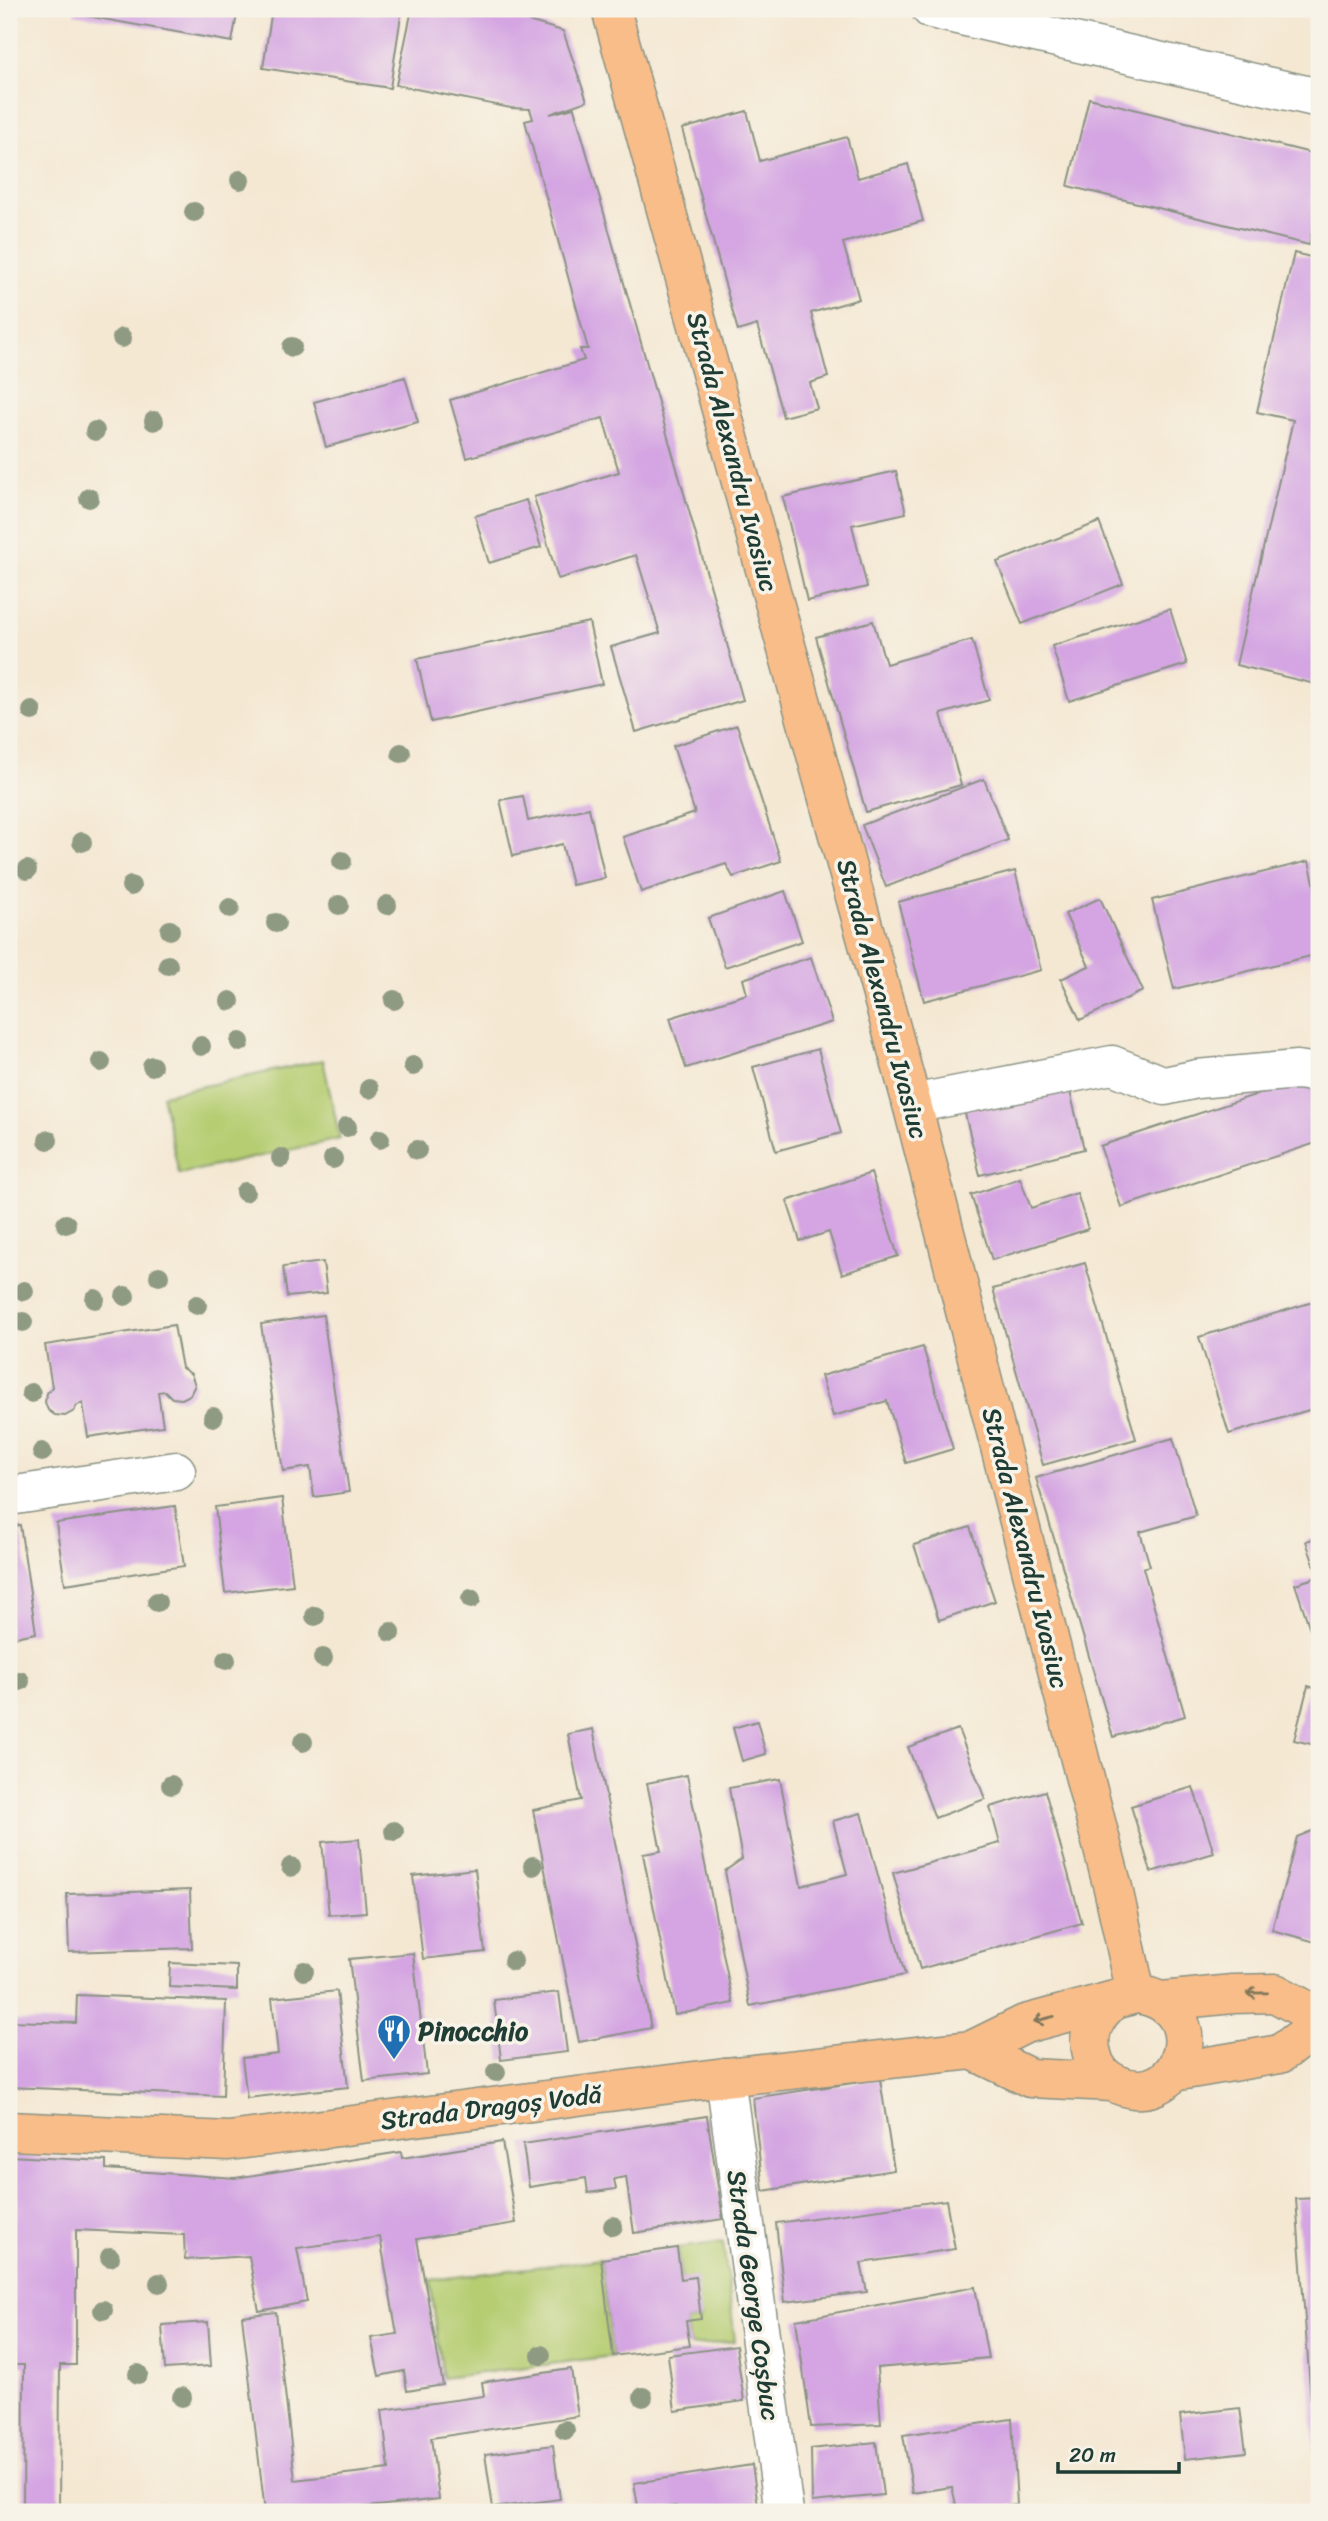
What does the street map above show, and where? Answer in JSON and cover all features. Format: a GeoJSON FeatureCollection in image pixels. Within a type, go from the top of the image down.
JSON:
{"type":"FeatureCollection","features":[{"type":"Feature","properties":{"kind":"main road","name":"Strada Alexandru Ivasiuc"},"geometry":{"type":"LineString","coordinates":[[611,9],[912,1104],[1113,1888],[1136,1999]]}},
{"type":"Feature","properties":{"kind":"main road","name":"Strada Dragoș Vodă"},"geometry":{"type":"LineString","coordinates":[[9,2131],[229,2141],[725,2077],[972,2050],[1025,2024],[1136,1999],[1275,1993],[1319,2017]]}},
{"type":"Feature","properties":{"kind":"main road"},"geometry":{"type":"LineString","coordinates":[[972,2050],[1030,2078],[1112,2082],[1138,2089],[1152,2087],[1164,2081],[1181,2060],[1184,2034],[1180,2021],[1172,2010],[1136,1999],[1101,2011],[1090,2035],[1094,2062],[1101,2073],[1112,2082]]}},
{"type":"Feature","properties":{"kind":"main road"},"geometry":{"type":"LineString","coordinates":[[1173,2072],[1280,2054],[1319,2025]]}},
{"type":"Feature","properties":{"kind":"street"},"geometry":{"type":"LineString","coordinates":[[937,10],[1319,98]]}},
{"type":"Feature","properties":{"kind":"street"},"geometry":{"type":"LineString","coordinates":[[912,1104],[1112,1065],[1165,1086],[1197,1079],[1285,1071],[1319,1073]]}},
{"type":"Feature","properties":{"kind":"street"},"geometry":{"type":"LineString","coordinates":[[9,1496],[176,1471]]}},
{"type":"Feature","properties":{"kind":"street","name":"Strada George Coșbuc"},"geometry":{"type":"LineString","coordinates":[[725,2077],[784,2512]]}},
{"type":"Feature","properties":{"kind":"green space"},"geometry":{"type":"Polygon","coordinates":[[[323,1060],[340,1139],[179,1174],[162,1095],[323,1060]]]}},
{"type":"Feature","properties":{"kind":"green space"},"geometry":{"type":"Polygon","coordinates":[[[723,2242],[735,2341],[690,2346],[686,2321],[701,2319],[681,2279],[677,2248],[723,2242]]]}},
{"type":"Feature","properties":{"kind":"green space"},"geometry":{"type":"Polygon","coordinates":[[[601,2259],[613,2356],[443,2378],[430,2280],[601,2259]]]}},
{"type":"Feature","properties":{"kind":"building"},"geometry":{"type":"Polygon","coordinates":[[[76,9],[238,9],[232,42],[75,14],[76,9]]]}},
{"type":"Feature","properties":{"kind":"building"},"geometry":{"type":"Polygon","coordinates":[[[272,9],[402,9],[390,88],[263,68],[272,9]]]}},
{"type":"Feature","properties":{"kind":"building"},"geometry":{"type":"Polygon","coordinates":[[[412,9],[470,9],[563,31],[587,101],[550,114],[574,108],[743,700],[636,732],[611,647],[660,633],[636,555],[558,579],[534,497],[619,472],[603,418],[467,458],[450,400],[584,360],[580,349],[588,349],[525,121],[533,119],[530,109],[511,108],[396,85],[412,9]]]}},
{"type":"Feature","properties":{"kind":"building"},"geometry":{"type":"Polygon","coordinates":[[[1089,98],[1319,155],[1319,203],[1309,245],[1068,186],[1089,98]]]}},
{"type":"Feature","properties":{"kind":"building"},"geometry":{"type":"Polygon","coordinates":[[[747,111],[760,161],[847,137],[858,178],[908,164],[923,221],[843,243],[859,299],[811,313],[828,377],[810,383],[817,408],[783,417],[757,325],[738,331],[682,129],[747,111]]]}},
{"type":"Feature","properties":{"kind":"building"},"geometry":{"type":"Polygon","coordinates":[[[1294,253],[1319,259],[1319,685],[1236,665],[1293,420],[1257,412],[1294,253]]]}},
{"type":"Feature","properties":{"kind":"building"},"geometry":{"type":"Polygon","coordinates":[[[405,377],[418,422],[326,447],[314,402],[405,377]]]}},
{"type":"Feature","properties":{"kind":"building"},"geometry":{"type":"Polygon","coordinates":[[[896,471],[906,513],[852,525],[867,587],[807,601],[783,497],[896,471]]]}},
{"type":"Feature","properties":{"kind":"building"},"geometry":{"type":"Polygon","coordinates":[[[526,500],[541,547],[489,563],[475,516],[526,500]]]}},
{"type":"Feature","properties":{"kind":"building"},"geometry":{"type":"Polygon","coordinates":[[[1099,522],[1123,584],[1022,624],[997,562],[1099,522]]]}},
{"type":"Feature","properties":{"kind":"building"},"geometry":{"type":"Polygon","coordinates":[[[1170,609],[1187,664],[1069,701],[1052,646],[1170,609]]]}},
{"type":"Feature","properties":{"kind":"building"},"geometry":{"type":"Polygon","coordinates":[[[873,621],[886,664],[972,640],[989,700],[941,714],[961,785],[866,812],[816,637],[873,621]]]}},
{"type":"Feature","properties":{"kind":"building"},"geometry":{"type":"Polygon","coordinates":[[[589,622],[602,684],[431,722],[417,659],[589,622]]]}},
{"type":"Feature","properties":{"kind":"building"},"geometry":{"type":"Polygon","coordinates":[[[737,725],[781,861],[733,877],[726,864],[641,892],[623,837],[695,813],[673,746],[737,725]]]}},
{"type":"Feature","properties":{"kind":"building"},"geometry":{"type":"Polygon","coordinates":[[[984,779],[1008,840],[886,887],[862,825],[984,779]]]}},
{"type":"Feature","properties":{"kind":"building"},"geometry":{"type":"Polygon","coordinates":[[[523,796],[528,821],[589,808],[605,878],[572,885],[562,844],[513,856],[500,800],[523,796]]]}},
{"type":"Feature","properties":{"kind":"building"},"geometry":{"type":"Polygon","coordinates":[[[1309,861],[1319,904],[1319,954],[1174,989],[1152,900],[1309,861]]]}},
{"type":"Feature","properties":{"kind":"building"},"geometry":{"type":"Polygon","coordinates":[[[1015,871],[1041,970],[924,1001],[898,902],[1015,871]]]}},
{"type":"Feature","properties":{"kind":"building"},"geometry":{"type":"Polygon","coordinates":[[[785,891],[802,941],[725,967],[708,918],[785,891]]]}},
{"type":"Feature","properties":{"kind":"building"},"geometry":{"type":"Polygon","coordinates":[[[1100,898],[1143,991],[1080,1020],[1061,979],[1089,966],[1065,914],[1100,898]]]}},
{"type":"Feature","properties":{"kind":"building"},"geometry":{"type":"Polygon","coordinates":[[[811,957],[832,1022],[686,1068],[670,1018],[747,994],[743,979],[811,957]]]}},
{"type":"Feature","properties":{"kind":"building"},"geometry":{"type":"Polygon","coordinates":[[[818,1049],[841,1133],[776,1151],[753,1067],[818,1049]]]}},
{"type":"Feature","properties":{"kind":"building"},"geometry":{"type":"Polygon","coordinates":[[[1319,1074],[1319,1142],[1121,1207],[1100,1146],[1319,1074]]]}},
{"type":"Feature","properties":{"kind":"building"},"geometry":{"type":"Polygon","coordinates":[[[1068,1083],[1084,1149],[980,1175],[964,1110],[1068,1083]]]}},
{"type":"Feature","properties":{"kind":"building"},"geometry":{"type":"Polygon","coordinates":[[[871,1173],[898,1256],[842,1274],[829,1232],[800,1241],[787,1201],[871,1173]]]}},
{"type":"Feature","properties":{"kind":"building"},"geometry":{"type":"Polygon","coordinates":[[[1020,1178],[1031,1208],[1077,1193],[1088,1229],[992,1260],[971,1195],[1020,1178]]]}},
{"type":"Feature","properties":{"kind":"building"},"geometry":{"type":"Polygon","coordinates":[[[323,1262],[327,1293],[287,1297],[283,1267],[323,1262]]]}},
{"type":"Feature","properties":{"kind":"building"},"geometry":{"type":"Polygon","coordinates":[[[1085,1263],[1136,1439],[1043,1465],[993,1289],[1085,1263]]]}},
{"type":"Feature","properties":{"kind":"building"},"geometry":{"type":"Polygon","coordinates":[[[1319,1300],[1319,1407],[1229,1434],[1199,1337],[1319,1300]]]}},
{"type":"Feature","properties":{"kind":"building"},"geometry":{"type":"Polygon","coordinates":[[[323,1315],[349,1492],[314,1497],[310,1467],[283,1471],[261,1324],[323,1315]]]}},
{"type":"Feature","properties":{"kind":"building"},"geometry":{"type":"Polygon","coordinates":[[[174,1325],[182,1368],[191,1374],[195,1385],[190,1395],[182,1399],[172,1398],[165,1391],[158,1392],[163,1426],[88,1437],[83,1403],[65,1416],[55,1415],[48,1410],[45,1402],[52,1387],[45,1345],[174,1325]]]}},
{"type":"Feature","properties":{"kind":"building"},"geometry":{"type":"Polygon","coordinates":[[[923,1347],[953,1449],[906,1463],[887,1401],[833,1416],[821,1376],[923,1347]]]}},
{"type":"Feature","properties":{"kind":"building"},"geometry":{"type":"Polygon","coordinates":[[[1173,1438],[1196,1516],[1140,1532],[1150,1566],[1143,1568],[1185,1716],[1113,1737],[1036,1478],[1173,1438]]]}},
{"type":"Feature","properties":{"kind":"building"},"geometry":{"type":"Polygon","coordinates":[[[282,1498],[293,1585],[225,1593],[215,1507],[282,1498]]]}},
{"type":"Feature","properties":{"kind":"building"},"geometry":{"type":"Polygon","coordinates":[[[175,1506],[184,1566],[65,1584],[56,1523],[175,1506]]]}},
{"type":"Feature","properties":{"kind":"building"},"geometry":{"type":"Polygon","coordinates":[[[20,1525],[36,1633],[9,1638],[9,1527],[20,1525]]]}},
{"type":"Feature","properties":{"kind":"building"},"geometry":{"type":"Polygon","coordinates":[[[970,1527],[995,1601],[939,1620],[914,1545],[970,1527]]]}},
{"type":"Feature","properties":{"kind":"building"},"geometry":{"type":"Polygon","coordinates":[[[1319,1537],[1319,1633],[1312,1635],[1295,1584],[1318,1577],[1306,1541],[1319,1537]]]}},
{"type":"Feature","properties":{"kind":"building"},"geometry":{"type":"Polygon","coordinates":[[[1308,1686],[1319,1689],[1319,1746],[1294,1740],[1308,1686]]]}},
{"type":"Feature","properties":{"kind":"building"},"geometry":{"type":"Polygon","coordinates":[[[757,1721],[766,1754],[742,1761],[733,1728],[757,1721]]]}},
{"type":"Feature","properties":{"kind":"building"},"geometry":{"type":"Polygon","coordinates":[[[593,1729],[651,2028],[579,2042],[533,1810],[581,1800],[568,1734],[593,1729]]]}},
{"type":"Feature","properties":{"kind":"building"},"geometry":{"type":"Polygon","coordinates":[[[958,1729],[985,1799],[935,1818],[908,1747],[958,1729]]]}},
{"type":"Feature","properties":{"kind":"building"},"geometry":{"type":"Polygon","coordinates":[[[687,1775],[733,2003],[675,2015],[643,1854],[661,1851],[647,1783],[687,1775]]]}},
{"type":"Feature","properties":{"kind":"building"},"geometry":{"type":"Polygon","coordinates":[[[780,1779],[801,1886],[847,1874],[833,1821],[861,1813],[905,1975],[750,2006],[725,1871],[742,1859],[729,1788],[780,1779]]]}},
{"type":"Feature","properties":{"kind":"building"},"geometry":{"type":"Polygon","coordinates":[[[1193,1787],[1214,1853],[1151,1872],[1131,1806],[1193,1787]]]}},
{"type":"Feature","properties":{"kind":"building"},"geometry":{"type":"Polygon","coordinates":[[[1045,1791],[1082,1923],[920,1969],[893,1873],[1000,1843],[990,1807],[1045,1791]]]}},
{"type":"Feature","properties":{"kind":"building"},"geometry":{"type":"Polygon","coordinates":[[[1319,1828],[1319,1943],[1272,1930],[1297,1837],[1319,1828]]]}},
{"type":"Feature","properties":{"kind":"building"},"geometry":{"type":"Polygon","coordinates":[[[359,1839],[366,1912],[329,1915],[322,1842],[359,1839]]]}},
{"type":"Feature","properties":{"kind":"building"},"geometry":{"type":"Polygon","coordinates":[[[475,1869],[485,1952],[423,1959],[413,1876],[475,1869]]]}},
{"type":"Feature","properties":{"kind":"building"},"geometry":{"type":"Polygon","coordinates":[[[190,1890],[192,1948],[69,1952],[67,1894],[190,1890]]]}},
{"type":"Feature","properties":{"kind":"building"},"geometry":{"type":"Polygon","coordinates":[[[9,1947],[14,1947],[14,1985],[9,1984],[9,1947]]]}},
{"type":"Feature","properties":{"kind":"building"},"geometry":{"type":"Polygon","coordinates":[[[413,1953],[427,2074],[364,2081],[349,1959],[413,1953]]]}},
{"type":"Feature","properties":{"kind":"building"},"geometry":{"type":"Polygon","coordinates":[[[170,1963],[237,1966],[237,1990],[169,1987],[170,1963]]]}},
{"type":"Feature","properties":{"kind":"building"},"geometry":{"type":"Polygon","coordinates":[[[337,1991],[348,2087],[247,2098],[242,2058],[278,2054],[272,1998],[337,1991]]]}},
{"type":"Feature","properties":{"kind":"building"},"geometry":{"type":"Polygon","coordinates":[[[559,1992],[567,2052],[501,2060],[494,2000],[559,1992]]]}},
{"type":"Feature","properties":{"kind":"building"},"geometry":{"type":"Polygon","coordinates":[[[77,1995],[226,2001],[223,2096],[9,2087],[9,2021],[76,2023],[77,1995]]]}},
{"type":"Feature","properties":{"kind":"building"},"geometry":{"type":"Polygon","coordinates":[[[880,2079],[894,2170],[763,2191],[753,2098],[880,2079]]]}},
{"type":"Feature","properties":{"kind":"building"},"geometry":{"type":"Polygon","coordinates":[[[707,2116],[723,2219],[634,2233],[626,2177],[614,2179],[616,2189],[588,2193],[586,2178],[529,2187],[523,2144],[707,2116]]]}},
{"type":"Feature","properties":{"kind":"building"},"geometry":{"type":"Polygon","coordinates":[[[502,2142],[516,2223],[417,2239],[443,2385],[407,2391],[404,2371],[379,2376],[371,2338],[397,2334],[380,2237],[297,2248],[307,2302],[259,2311],[249,2256],[185,2260],[184,2235],[76,2230],[76,2365],[60,2365],[59,2512],[23,2512],[24,2365],[9,2365],[9,2156],[106,2161],[106,2169],[235,2178],[401,2152],[402,2158],[502,2142]]]}},
{"type":"Feature","properties":{"kind":"building"},"geometry":{"type":"Polygon","coordinates":[[[1319,2198],[1319,2455],[1315,2455],[1296,2199],[1319,2198]]]}},
{"type":"Feature","properties":{"kind":"building"},"geometry":{"type":"Polygon","coordinates":[[[946,2200],[955,2249],[861,2263],[867,2292],[785,2302],[776,2223],[946,2200]]]}},
{"type":"Feature","properties":{"kind":"building"},"geometry":{"type":"Polygon","coordinates":[[[677,2248],[681,2279],[696,2277],[701,2319],[686,2321],[690,2346],[613,2356],[601,2259],[677,2248]]]}},
{"type":"Feature","properties":{"kind":"building"},"geometry":{"type":"Polygon","coordinates":[[[975,2287],[988,2358],[877,2368],[881,2424],[811,2427],[796,2320],[975,2287]]]}},
{"type":"Feature","properties":{"kind":"building"},"geometry":{"type":"Polygon","coordinates":[[[276,2312],[295,2480],[389,2469],[382,2410],[484,2396],[482,2382],[571,2369],[578,2416],[431,2438],[439,2499],[322,2512],[265,2512],[242,2316],[276,2312]]]}},
{"type":"Feature","properties":{"kind":"building"},"geometry":{"type":"Polygon","coordinates":[[[208,2322],[211,2366],[165,2369],[162,2325],[208,2322]]]}},
{"type":"Feature","properties":{"kind":"building"},"geometry":{"type":"Polygon","coordinates":[[[736,2346],[744,2401],[675,2411],[668,2355],[736,2346]]]}},
{"type":"Feature","properties":{"kind":"building"},"geometry":{"type":"Polygon","coordinates":[[[1240,2408],[1246,2452],[1185,2459],[1180,2415],[1240,2408]]]}},
{"type":"Feature","properties":{"kind":"building"},"geometry":{"type":"Polygon","coordinates":[[[1012,2419],[1017,2505],[957,2509],[952,2487],[913,2493],[903,2435],[1012,2419]]]}},
{"type":"Feature","properties":{"kind":"building"},"geometry":{"type":"Polygon","coordinates":[[[876,2442],[883,2495],[812,2502],[811,2449],[876,2442]]]}},
{"type":"Feature","properties":{"kind":"building"},"geometry":{"type":"Polygon","coordinates":[[[553,2445],[560,2499],[493,2508],[485,2454],[553,2445]]]}},
{"type":"Feature","properties":{"kind":"building"},"geometry":{"type":"Polygon","coordinates":[[[752,2465],[759,2512],[677,2512],[676,2506],[639,2512],[634,2483],[752,2465]]]}},
{"type":"Feature","properties":{"kind":"place","name":"Pinocchio"},"geometry":{"type":"Point","coordinates":[394,2061]}}]}
